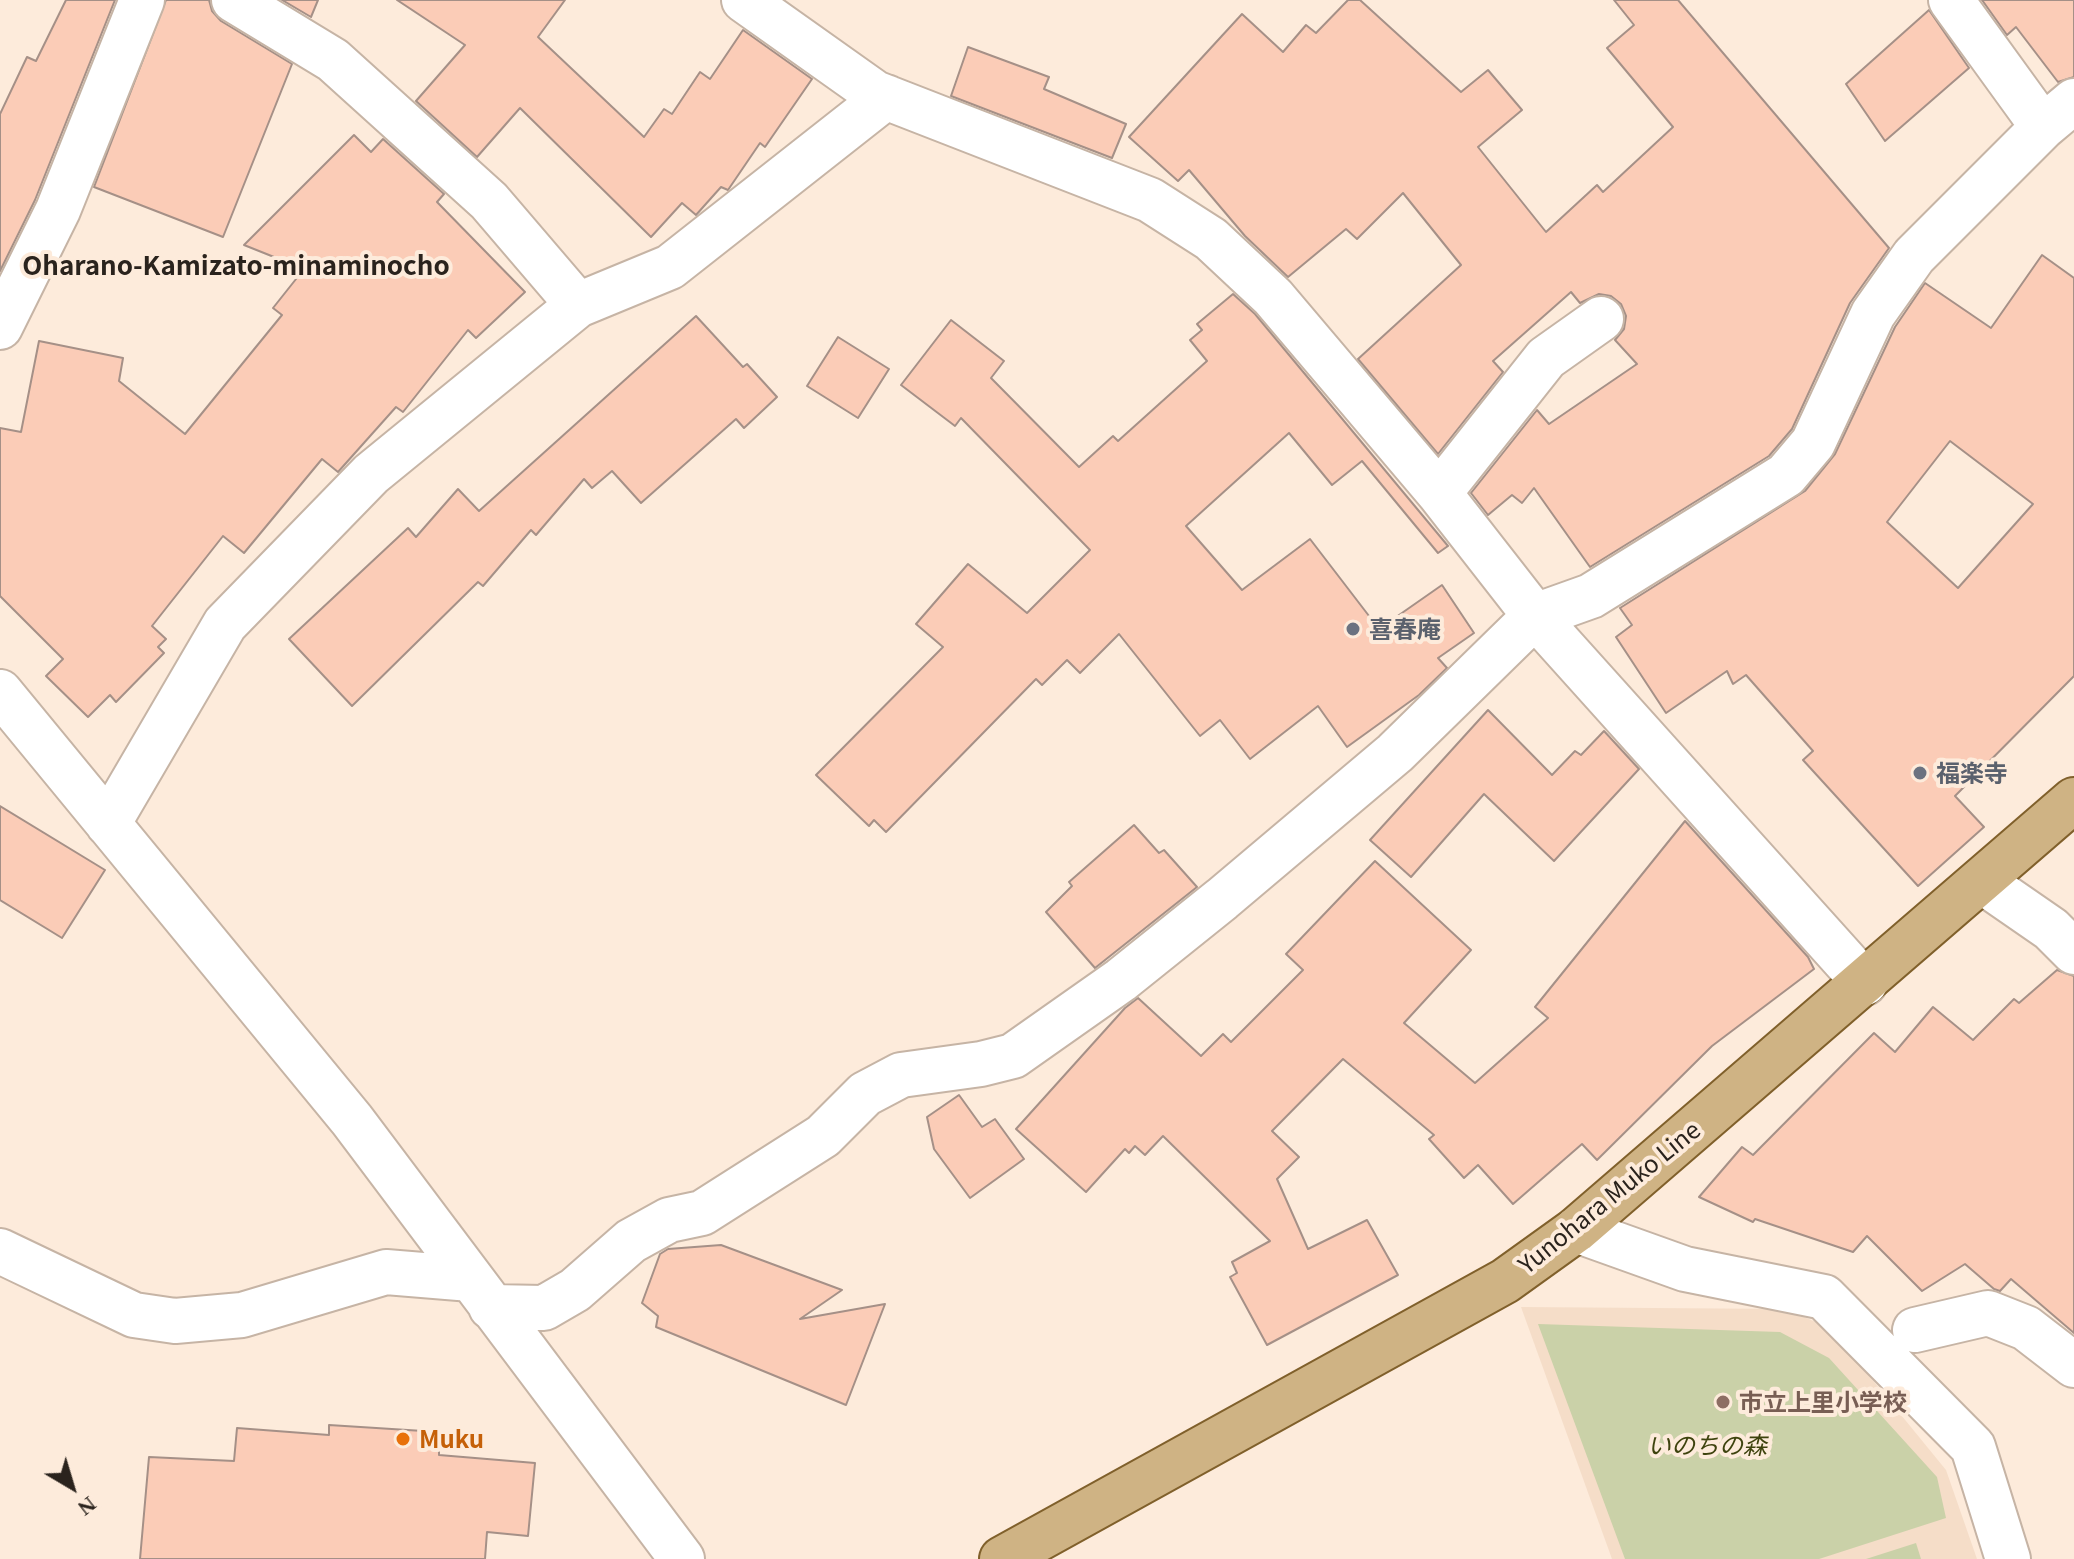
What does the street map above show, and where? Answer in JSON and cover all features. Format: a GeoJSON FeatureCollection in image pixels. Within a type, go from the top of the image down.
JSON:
{"type":"FeatureCollection","features":[{"type":"Feature","properties":{"kind":"main road","name":"Yunohara Muko Line"},"geometry":{"type":"LineString","coordinates":[[1002,1559],[1445,1317],[1505,1281],[1576,1230],[1983,882],[2074,800]]}},
{"type":"Feature","properties":{"kind":"street"},"geometry":{"type":"LineString","coordinates":[[0,327],[58,210],[142,0]]}},
{"type":"Feature","properties":{"kind":"street"},"geometry":{"type":"LineString","coordinates":[[234,0],[333,60],[489,201],[578,305]]}},
{"type":"Feature","properties":{"kind":"street"},"geometry":{"type":"LineString","coordinates":[[744,0],[875,93],[1150,200],[1211,239],[1273,297],[1439,493],[1535,616],[1865,983]]}},
{"type":"Feature","properties":{"kind":"street"},"geometry":{"type":"LineString","coordinates":[[0,1251],[134,1315],[175,1321],[242,1315],[386,1272],[544,1308],[575,1290],[631,1241],[669,1220],[702,1213],[814,1142],[865,1094],[901,1075],[981,1064],[1013,1056],[1057,1027],[1222,899],[1395,753],[1535,616],[1591,596],[1786,475],[1813,443],[1873,314],[1914,256],[2058,114],[1951,0]]}},
{"type":"Feature","properties":{"kind":"street"},"geometry":{"type":"LineString","coordinates":[[108,824],[225,624],[371,474],[578,305],[670,267],[886,97]]}},
{"type":"Feature","properties":{"kind":"street"},"geometry":{"type":"LineString","coordinates":[[1439,493],[1546,358],[1601,319]]}},
{"type":"Feature","properties":{"kind":"street"},"geometry":{"type":"LineString","coordinates":[[0,692],[352,1120],[682,1559]]}},
{"type":"Feature","properties":{"kind":"street"},"geometry":{"type":"LineString","coordinates":[[1983,882],[2051,929],[2074,952]]}},
{"type":"Feature","properties":{"kind":"street"},"geometry":{"type":"LineString","coordinates":[[1576,1230],[1685,1269],[1824,1297],[1973,1447],[2008,1559]]}},
{"type":"Feature","properties":{"kind":"street"},"geometry":{"type":"LineString","coordinates":[[1915,1330],[1988,1313],[2026,1328],[2074,1365]]}},
{"type":"Feature","properties":{"kind":"shaded area","name":"いのちの森"},"geometry":{"type":"Polygon","coordinates":[[[1521,1307],[1785,1309],[1830,1328],[1946,1470],[1977,1559],[1612,1559],[1521,1307]]]}},
{"type":"Feature","properties":{"kind":"green space","name":"いのちの森"},"geometry":{"type":"Polygon","coordinates":[[[1538,1324],[1780,1332],[1829,1358],[1937,1477],[1946,1518],[1819,1559],[1625,1559],[1538,1324]]]}},
{"type":"Feature","properties":{"kind":"green space"},"geometry":{"type":"Polygon","coordinates":[[[1916,1543],[1921,1559],[1866,1559],[1916,1543]]]}},
{"type":"Feature","properties":{"kind":"building"},"geometry":{"type":"Polygon","coordinates":[[[66,0],[115,0],[35,200],[0,271],[0,114],[27,57],[36,61],[66,0]]]}},
{"type":"Feature","properties":{"kind":"building"},"geometry":{"type":"Polygon","coordinates":[[[166,0],[209,0],[212,11],[221,21],[292,64],[223,237],[94,187],[166,0]]]}},
{"type":"Feature","properties":{"kind":"building"},"geometry":{"type":"Polygon","coordinates":[[[282,0],[318,0],[311,17],[282,0]]]}},
{"type":"Feature","properties":{"kind":"building"},"geometry":{"type":"Polygon","coordinates":[[[397,0],[565,0],[538,37],[644,137],[664,109],[672,114],[700,72],[710,79],[743,30],[812,79],[765,147],[760,143],[728,190],[721,187],[696,215],[682,203],[651,237],[520,108],[477,157],[416,101],[465,45],[397,0]]]}},
{"type":"Feature","properties":{"kind":"building"},"geometry":{"type":"Polygon","coordinates":[[[1348,0],[1360,0],[1461,92],[1488,70],[1522,110],[1478,147],[1546,232],[1597,185],[1603,192],[1673,127],[1607,48],[1634,25],[1614,0],[1678,0],[1889,248],[1850,303],[1792,429],[1769,456],[1590,567],[1534,488],[1522,503],[1512,495],[1488,515],[1471,493],[1537,410],[1549,424],[1637,364],[1615,340],[1624,329],[1626,316],[1621,304],[1611,296],[1599,294],[1580,303],[1571,292],[1493,361],[1503,372],[1438,454],[1358,359],[1461,265],[1403,193],[1357,239],[1346,229],[1288,277],[1245,236],[1189,170],[1178,181],[1129,137],[1242,14],[1283,52],[1306,25],[1316,33],[1348,0]]]}},
{"type":"Feature","properties":{"kind":"building"},"geometry":{"type":"Polygon","coordinates":[[[1982,0],[2074,0],[2074,77],[2058,82],[2016,27],[2007,35],[1982,0]]]}},
{"type":"Feature","properties":{"kind":"building"},"geometry":{"type":"Polygon","coordinates":[[[1929,10],[1969,68],[1885,141],[1846,84],[1929,10]]]}},
{"type":"Feature","properties":{"kind":"building"},"geometry":{"type":"Polygon","coordinates":[[[968,47],[1049,77],[1044,89],[1126,124],[1112,158],[951,96],[968,47]]]}},
{"type":"Feature","properties":{"kind":"building"},"geometry":{"type":"Polygon","coordinates":[[[354,135],[371,152],[383,139],[444,194],[437,202],[525,292],[476,338],[468,330],[403,412],[396,407],[338,472],[322,459],[244,553],[223,536],[152,626],[166,639],[158,647],[164,653],[116,702],[110,695],[88,717],[46,676],[63,659],[0,596],[0,428],[21,432],[39,341],[123,358],[119,381],[185,434],[282,315],[273,308],[304,269],[244,245],[354,135]]]}},
{"type":"Feature","properties":{"kind":"building"},"geometry":{"type":"Polygon","coordinates":[[[2042,255],[2074,278],[2074,676],[1955,796],[1984,827],[1918,886],[1803,760],[1813,751],[1746,675],[1733,684],[1727,671],[1666,713],[1616,637],[1632,625],[1620,608],[1805,491],[1835,454],[1895,327],[1925,283],[1991,328],[2042,255]],[[1950,441],[1887,522],[1958,588],[2033,504],[1950,441]]]}},
{"type":"Feature","properties":{"kind":"building"},"geometry":{"type":"Polygon","coordinates":[[[1233,294],[1255,314],[1448,546],[1438,553],[1362,461],[1332,485],[1289,433],[1186,526],[1242,590],[1310,539],[1379,629],[1442,585],[1474,633],[1438,658],[1447,668],[1419,695],[1347,747],[1318,706],[1250,759],[1220,720],[1200,736],[1119,634],[1080,673],[1067,660],[1042,685],[1036,679],[886,832],[874,820],[869,826],[816,775],[943,647],[916,624],[968,564],[1027,613],[1090,550],[961,418],[955,426],[901,385],[951,320],[1004,361],[991,378],[1079,467],[1113,436],[1118,441],[1207,361],[1190,340],[1202,330],[1197,324],[1233,294]]]}},
{"type":"Feature","properties":{"kind":"building"},"geometry":{"type":"Polygon","coordinates":[[[696,316],[743,367],[747,364],[777,397],[744,428],[736,419],[641,503],[612,471],[592,488],[584,479],[536,535],[531,530],[483,586],[478,582],[352,706],[289,639],[408,528],[416,537],[458,489],[479,511],[696,316]]]}},
{"type":"Feature","properties":{"kind":"building"},"geometry":{"type":"Polygon","coordinates":[[[838,337],[889,369],[858,418],[807,386],[838,337]]]}},
{"type":"Feature","properties":{"kind":"building"},"geometry":{"type":"Polygon","coordinates":[[[1488,710],[1552,775],[1575,751],[1581,755],[1604,731],[1639,769],[1554,861],[1484,794],[1411,877],[1370,840],[1488,710]]]}},
{"type":"Feature","properties":{"kind":"building"},"geometry":{"type":"Polygon","coordinates":[[[0,806],[105,870],[62,938],[0,900],[0,806]]]}},
{"type":"Feature","properties":{"kind":"building"},"geometry":{"type":"Polygon","coordinates":[[[1685,821],[1808,957],[1814,969],[1712,1046],[1597,1160],[1582,1144],[1513,1204],[1478,1165],[1464,1178],[1429,1139],[1434,1135],[1343,1059],[1272,1131],[1299,1157],[1277,1179],[1308,1249],[1367,1220],[1398,1275],[1267,1345],[1230,1277],[1237,1273],[1232,1262],[1270,1241],[1163,1136],[1145,1155],[1135,1146],[1129,1153],[1125,1149],[1086,1192],[1016,1129],[1125,1008],[1138,998],[1201,1056],[1223,1034],[1231,1042],[1303,970],[1286,954],[1375,861],[1471,950],[1404,1023],[1475,1083],[1548,1018],[1535,1007],[1685,821]]]}},
{"type":"Feature","properties":{"kind":"building"},"geometry":{"type":"Polygon","coordinates":[[[1134,825],[1159,853],[1164,850],[1197,887],[1095,968],[1046,912],[1072,886],[1069,882],[1134,825]]]}},
{"type":"Feature","properties":{"kind":"building"},"geometry":{"type":"Polygon","coordinates":[[[2057,970],[2074,976],[2074,1333],[2011,1279],[2000,1291],[1965,1264],[1922,1291],[1867,1236],[1853,1252],[1755,1219],[1753,1222],[1699,1197],[1742,1147],[1753,1155],[1874,1033],[1895,1052],[1933,1007],[1973,1040],[2014,999],[2019,1003],[2057,970]]]}},
{"type":"Feature","properties":{"kind":"building"},"geometry":{"type":"Polygon","coordinates":[[[959,1095],[982,1127],[995,1119],[1024,1159],[970,1198],[934,1149],[927,1117],[959,1095]]]}},
{"type":"Feature","properties":{"kind":"building"},"geometry":{"type":"Polygon","coordinates":[[[721,1245],[842,1290],[800,1319],[885,1304],[846,1405],[656,1327],[658,1316],[642,1303],[660,1254],[668,1249],[721,1245]]]}},
{"type":"Feature","properties":{"kind":"building"},"geometry":{"type":"Polygon","coordinates":[[[329,1425],[439,1432],[439,1455],[535,1463],[528,1536],[487,1532],[485,1559],[140,1559],[149,1457],[234,1461],[237,1428],[329,1435],[329,1425]]]}},
{"type":"Feature","properties":{"kind":"place","name":"喜春庵"},"geometry":{"type":"Point","coordinates":[1353,629]}},
{"type":"Feature","properties":{"kind":"place","name":"福楽寺"},"geometry":{"type":"Point","coordinates":[1920,773]}},
{"type":"Feature","properties":{"kind":"place","name":"市立上里小学校"},"geometry":{"type":"Point","coordinates":[1723,1402]}},
{"type":"Feature","properties":{"kind":"place","name":"Muku"},"geometry":{"type":"Point","coordinates":[403,1439]}},
{"type":"Feature","properties":{"kind":"district","name":"Oharano-Kamizato-minaminocho"},"geometry":{"type":"Point","coordinates":[236,265]}}]}
